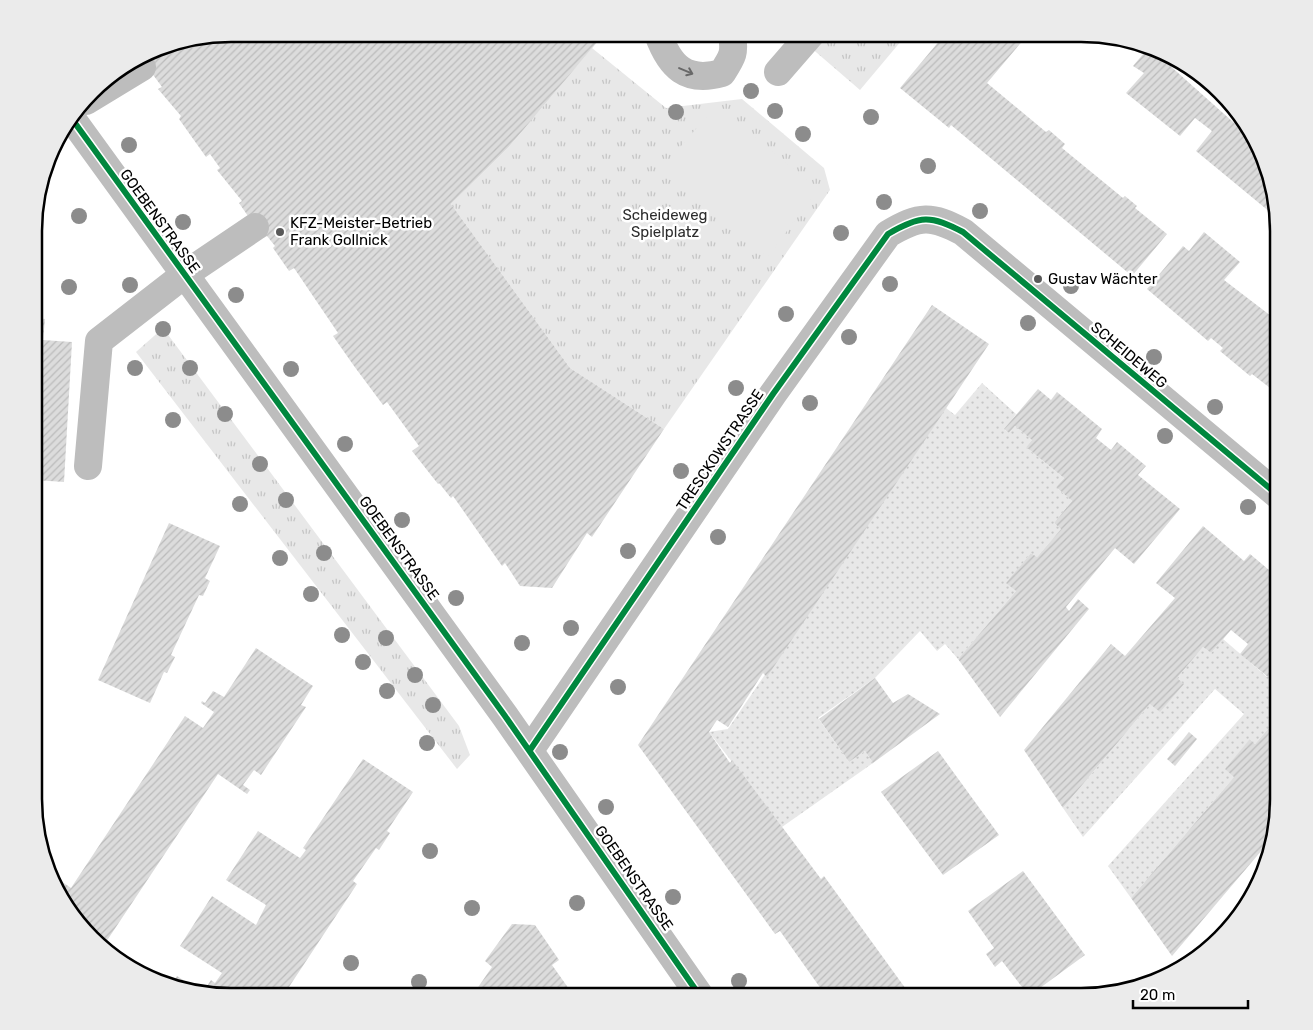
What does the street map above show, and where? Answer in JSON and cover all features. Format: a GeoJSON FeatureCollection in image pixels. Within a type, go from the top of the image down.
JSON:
{"type":"FeatureCollection","features":[{"type":"Feature","properties":{"kind":"street"},"geometry":{"type":"LineString","coordinates":[[661,42],[675,67],[691,74],[708,77],[722,73],[735,52],[733,42]]}},
{"type":"Feature","properties":{"kind":"street"},"geometry":{"type":"LineString","coordinates":[[778,72],[804,42]]}},
{"type":"Feature","properties":{"kind":"street"},"geometry":{"type":"LineString","coordinates":[[111,86],[142,67]]}},
{"type":"Feature","properties":{"kind":"street","name":"GOEBENSTRASSE"},"geometry":{"type":"LineString","coordinates":[[75,124],[530,750],[694,988]]}},
{"type":"Feature","properties":{"kind":"street","name":"GOEBENSTRASSE"},"geometry":{"type":"LineString","coordinates":[[70,134],[95,153]]}},
{"type":"Feature","properties":{"kind":"street","name":"TRESCKOWSTRASSE"},"geometry":{"type":"LineString","coordinates":[[530,750],[773,394],[888,234],[904,223],[920,219],[940,220],[963,232]]}},
{"type":"Feature","properties":{"kind":"street"},"geometry":{"type":"LineString","coordinates":[[88,466],[98,341],[184,275],[255,227]]}},
{"type":"Feature","properties":{"kind":"street","name":"SCHEIDEWEG"},"geometry":{"type":"LineString","coordinates":[[963,232],[1270,488]]}},
{"type":"Feature","properties":{"kind":"green space"},"geometry":{"type":"Polygon","coordinates":[[[804,42],[900,42],[860,90],[804,42]]]}},
{"type":"Feature","properties":{"kind":"green space","name":"Scheideweg Spielplatz"},"geometry":{"type":"Polygon","coordinates":[[[592,48],[666,108],[742,99],[824,168],[830,190],[664,429],[570,368],[451,204],[508,148],[592,48]]]}},
{"type":"Feature","properties":{"kind":"green space"},"geometry":{"type":"Polygon","coordinates":[[[726,112],[809,182],[811,198],[768,257],[660,170],[709,114],[726,112]]]}},
{"type":"Feature","properties":{"kind":"green space"},"geometry":{"type":"Polygon","coordinates":[[[163,328],[459,726],[470,755],[457,769],[136,352],[163,328]]]}},
{"type":"Feature","properties":{"kind":"green space"},"geometry":{"type":"Polygon","coordinates":[[[982,383],[1016,414],[1005,430],[1009,433],[1015,426],[1032,440],[1026,447],[1064,478],[1056,487],[1072,501],[1054,523],[1061,529],[1037,557],[1031,553],[1007,583],[1016,591],[958,659],[945,644],[937,651],[920,631],[875,678],[818,718],[849,762],[865,751],[873,763],[782,827],[709,732],[728,729],[946,408],[955,415],[982,383]]]}},
{"type":"Feature","properties":{"kind":"green space"},"geometry":{"type":"Polygon","coordinates":[[[1223,639],[1267,677],[1270,674],[1270,726],[1255,744],[1250,739],[1234,777],[1131,898],[1108,866],[1244,714],[1215,689],[1083,837],[1063,808],[1150,704],[1177,678],[1203,647],[1211,653],[1223,639]]]}},
{"type":"Feature","properties":{"kind":"building"},"geometry":{"type":"Polygon","coordinates":[[[232,42],[597,42],[508,148],[451,204],[570,368],[664,429],[592,537],[587,533],[552,588],[520,586],[505,563],[502,566],[453,496],[451,498],[438,484],[412,451],[419,446],[387,402],[383,405],[354,366],[333,336],[338,333],[294,268],[289,271],[273,248],[275,246],[267,236],[263,238],[239,203],[242,201],[217,170],[220,168],[210,154],[206,157],[179,119],[181,116],[158,89],[162,87],[151,72],[142,65],[159,57],[195,46],[232,42]]]}},
{"type":"Feature","properties":{"kind":"building"},"geometry":{"type":"Polygon","coordinates":[[[938,42],[1021,42],[987,83],[1046,132],[1049,130],[1065,144],[1062,148],[1123,198],[1125,196],[1137,206],[1135,208],[1167,234],[1132,276],[951,125],[949,128],[900,88],[938,42]]]}},
{"type":"Feature","properties":{"kind":"building"},"geometry":{"type":"Polygon","coordinates":[[[1144,54],[1167,63],[1240,129],[1255,156],[1253,157],[1256,159],[1264,183],[1269,212],[1196,151],[1212,131],[1195,118],[1180,136],[1126,93],[1144,73],[1133,66],[1144,54]]]}},
{"type":"Feature","properties":{"kind":"building"},"geometry":{"type":"Polygon","coordinates":[[[1204,232],[1240,262],[1224,280],[1270,315],[1270,388],[1252,374],[1250,376],[1220,351],[1223,348],[1211,338],[1208,341],[1147,289],[1183,246],[1189,251],[1204,232]]]}},
{"type":"Feature","properties":{"kind":"building"},"geometry":{"type":"Polygon","coordinates":[[[932,305],[989,344],[767,677],[763,673],[728,727],[717,720],[709,732],[730,763],[732,760],[821,879],[824,876],[905,988],[820,988],[780,931],[775,934],[638,745],[932,305]]]}},
{"type":"Feature","properties":{"kind":"building"},"geometry":{"type":"Polygon","coordinates":[[[42,319],[45,319],[43,340],[72,342],[64,482],[42,480],[42,319]]]}},
{"type":"Feature","properties":{"kind":"building"},"geometry":{"type":"Polygon","coordinates":[[[1038,389],[1051,400],[1057,392],[1102,429],[1096,438],[1111,450],[1117,442],[1146,466],[1138,475],[1180,509],[1134,564],[1115,548],[1066,607],[1069,611],[1078,599],[1089,609],[1000,717],[958,659],[1016,591],[1006,583],[1031,553],[1037,557],[1061,529],[1054,523],[1072,501],[1056,487],[1064,478],[1026,447],[1032,440],[1015,426],[1009,433],[1004,429],[1038,389]]]}},
{"type":"Feature","properties":{"kind":"building"},"geometry":{"type":"Polygon","coordinates":[[[169,523],[220,546],[205,578],[210,581],[203,596],[199,595],[171,655],[175,657],[167,673],[164,672],[150,703],[98,680],[169,523]]]}},
{"type":"Feature","properties":{"kind":"building"},"geometry":{"type":"Polygon","coordinates":[[[1203,526],[1244,561],[1250,554],[1270,571],[1270,675],[1268,677],[1240,654],[1248,644],[1231,630],[1211,653],[1203,647],[1177,678],[1184,684],[1160,712],[1150,704],[1063,808],[1024,750],[1111,644],[1125,656],[1175,598],[1156,583],[1203,526]]]}},
{"type":"Feature","properties":{"kind":"building"},"geometry":{"type":"Polygon","coordinates":[[[256,648],[313,686],[301,705],[306,707],[261,775],[254,770],[243,785],[250,790],[247,794],[218,774],[107,941],[74,904],[62,882],[71,888],[185,716],[203,728],[214,712],[201,703],[202,701],[205,703],[213,691],[224,697],[256,648]]]}},
{"type":"Feature","properties":{"kind":"building"},"geometry":{"type":"Polygon","coordinates":[[[875,678],[893,703],[908,694],[940,714],[873,763],[865,751],[849,762],[819,719],[875,678]]]}},
{"type":"Feature","properties":{"kind":"building"},"geometry":{"type":"Polygon","coordinates":[[[1270,726],[1270,811],[1264,848],[1172,956],[1131,898],[1234,777],[1225,769],[1250,739],[1255,744],[1270,726]]]}},
{"type":"Feature","properties":{"kind":"building"},"geometry":{"type":"Polygon","coordinates":[[[1189,732],[1197,739],[1175,766],[1167,759],[1189,732]]]}},
{"type":"Feature","properties":{"kind":"building"},"geometry":{"type":"Polygon","coordinates":[[[938,751],[999,835],[943,875],[881,792],[938,751]]]}},
{"type":"Feature","properties":{"kind":"building"},"geometry":{"type":"Polygon","coordinates":[[[363,759],[413,792],[387,831],[390,833],[379,850],[376,848],[353,881],[357,884],[288,988],[207,986],[211,980],[215,983],[222,973],[180,946],[212,896],[256,925],[266,905],[226,880],[258,831],[300,858],[306,850],[303,848],[363,759]]]}},
{"type":"Feature","properties":{"kind":"building"},"geometry":{"type":"Polygon","coordinates":[[[1023,871],[1085,955],[1040,988],[1023,988],[1002,961],[995,967],[986,954],[994,948],[968,911],[1023,871]]]}},
{"type":"Feature","properties":{"kind":"building"},"geometry":{"type":"Polygon","coordinates":[[[512,924],[535,925],[559,960],[552,965],[568,988],[478,988],[492,967],[485,961],[512,924]]]}},
{"type":"Feature","properties":{"kind":"building"},"geometry":{"type":"Polygon","coordinates":[[[177,976],[185,982],[183,981],[175,978],[177,976]]]}},
{"type":"Feature","properties":{"kind":"cycle path"},"geometry":{"type":"LineString","coordinates":[[76,124],[505,716],[694,988]]}},
{"type":"Feature","properties":{"kind":"cycle path"},"geometry":{"type":"LineString","coordinates":[[530,750],[773,394],[888,234],[909,223],[934,220],[963,232],[1270,488]]}},
{"type":"Feature","properties":{"kind":"place","name":"KFZ-Meister-Betrieb Frank Gollnick"},"geometry":{"type":"Point","coordinates":[280,232]}},
{"type":"Feature","properties":{"kind":"place","name":"Gustav Wächter"},"geometry":{"type":"Point","coordinates":[1038,279]}}]}
